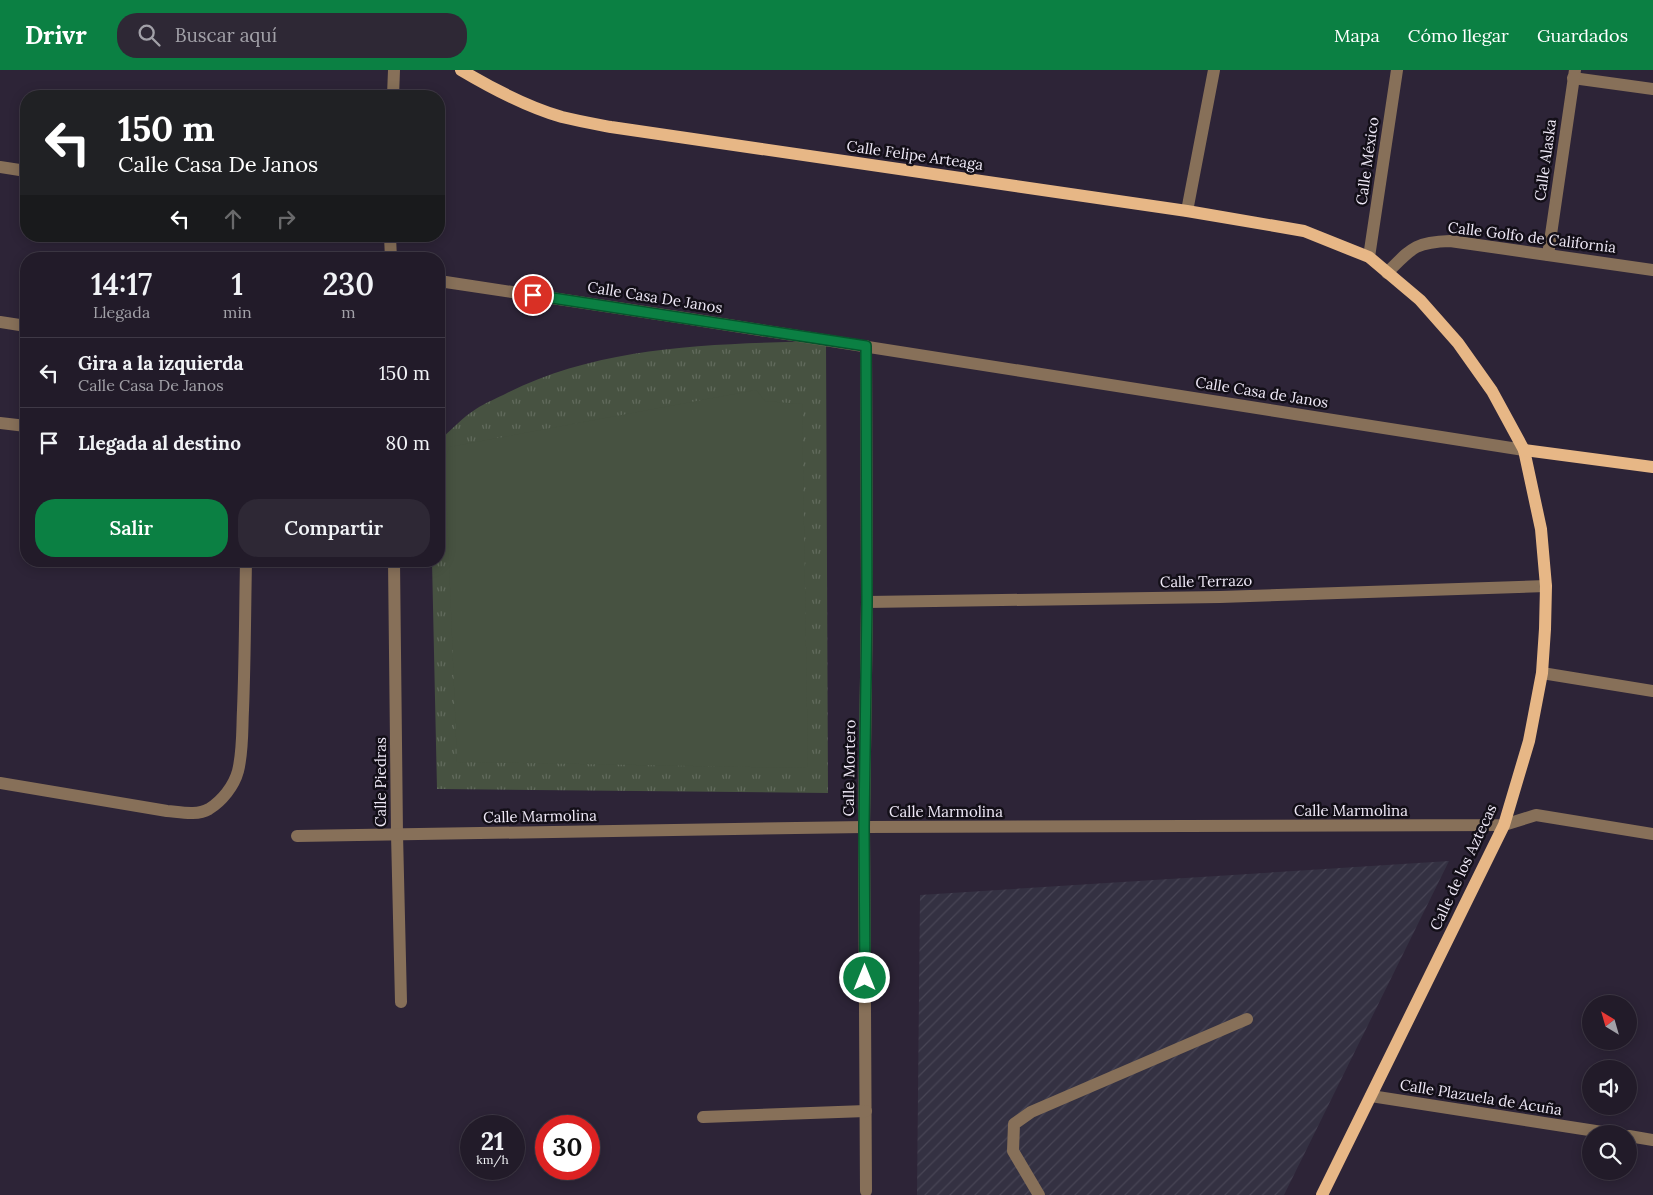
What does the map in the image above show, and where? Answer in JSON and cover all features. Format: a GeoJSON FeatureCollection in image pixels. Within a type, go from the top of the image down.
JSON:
{"type":"FeatureCollection","features":[{"type":"Feature","properties":{"kind":"main road","name":"Calle Felipe Arteaga"},"geometry":{"type":"LineString","coordinates":[[461,70],[521,101],[562,117],[611,127],[1187,211],[1304,231],[1369,257]]}},
{"type":"Feature","properties":{"kind":"main road","name":"Calle de los Aztecas"},"geometry":{"type":"LineString","coordinates":[[1322,1195],[1504,826],[1529,742],[1542,673],[1545,629],[1546,586],[1540,529],[1524,450],[1492,392],[1458,342],[1420,300],[1369,257]]}},
{"type":"Feature","properties":{"kind":"main road","name":"Calle Casa de Janos"},"geometry":{"type":"LineString","coordinates":[[1524,450],[1653,467]]}},
{"type":"Feature","properties":{"kind":"street"},"geometry":{"type":"LineString","coordinates":[[393,90],[394,70]]}},
{"type":"Feature","properties":{"kind":"street"},"geometry":{"type":"LineString","coordinates":[[1187,211],[1214,70]]}},
{"type":"Feature","properties":{"kind":"street","name":"Calle México"},"geometry":{"type":"LineString","coordinates":[[1369,257],[1397,70]]}},
{"type":"Feature","properties":{"kind":"street"},"geometry":{"type":"LineString","coordinates":[[1574,74],[1653,89]]}},
{"type":"Feature","properties":{"kind":"street","name":"Calle Alaska"},"geometry":{"type":"LineString","coordinates":[[1548,255],[1574,74]]}},
{"type":"Feature","properties":{"kind":"street"},"geometry":{"type":"LineString","coordinates":[[0,167],[20,170]]}},
{"type":"Feature","properties":{"kind":"street","name":"Calle Golfo de California"},"geometry":{"type":"LineString","coordinates":[[1387,273],[1413,248],[1432,242],[1450,241],[1653,270]]}},
{"type":"Feature","properties":{"kind":"street","name":"Calle Casa De Janos"},"geometry":{"type":"LineString","coordinates":[[445,282],[866,346]]}},
{"type":"Feature","properties":{"kind":"street"},"geometry":{"type":"LineString","coordinates":[[0,322],[20,325]]}},
{"type":"Feature","properties":{"kind":"street","name":"Calle Casa de Janos"},"geometry":{"type":"LineString","coordinates":[[866,346],[1524,450]]}},
{"type":"Feature","properties":{"kind":"street","name":"Calle Mortero"},"geometry":{"type":"LineString","coordinates":[[866,346],[867,602],[864,827],[866,1191]]}},
{"type":"Feature","properties":{"kind":"street"},"geometry":{"type":"LineString","coordinates":[[0,423],[20,425]]}},
{"type":"Feature","properties":{"kind":"street"},"geometry":{"type":"LineString","coordinates":[[0,783],[167,811],[191,813],[207,810],[219,802],[230,789],[238,772],[241,755],[246,567]]}},
{"type":"Feature","properties":{"kind":"street","name":"Calle Piedras"},"geometry":{"type":"LineString","coordinates":[[394,567],[401,1002]]}},
{"type":"Feature","properties":{"kind":"street","name":"Calle Terrazo"},"geometry":{"type":"LineString","coordinates":[[867,602],[1220,597],[1546,586]]}},
{"type":"Feature","properties":{"kind":"street"},"geometry":{"type":"LineString","coordinates":[[1542,673],[1653,691]]}},
{"type":"Feature","properties":{"kind":"street","name":"Calle Marmolina"},"geometry":{"type":"LineString","coordinates":[[298,836],[864,827],[1504,826],[1536,815],[1653,834]]}},
{"type":"Feature","properties":{"kind":"street"},"geometry":{"type":"LineString","coordinates":[[1038,1195],[1013,1151],[1014,1124],[1032,1112],[1247,1019]]}},
{"type":"Feature","properties":{"kind":"street","name":"Calle Plazuela de Acuña"},"geometry":{"type":"LineString","coordinates":[[1371,1096],[1582,1129]]}},
{"type":"Feature","properties":{"kind":"street"},"geometry":{"type":"LineString","coordinates":[[703,1117],[866,1111]]}},
{"type":"Feature","properties":{"kind":"street"},"geometry":{"type":"LineString","coordinates":[[1637,1137],[1653,1140]]}},
{"type":"Feature","properties":{"kind":"shaded area"},"geometry":{"type":"Polygon","coordinates":[[[1449,861],[1284,1195],[917,1195],[920,895],[1449,861]]]}},
{"type":"Feature","properties":{"kind":"green space"},"geometry":{"type":"Polygon","coordinates":[[[826,341],[828,793],[437,789],[432,567],[445,567],[445,435],[466,416],[483,405],[544,377],[583,365],[663,350],[744,344],[826,341]]]}},
{"type":"Feature","properties":{"kind":"green space"},"geometry":{"type":"Polygon","coordinates":[[[756,390],[765,401],[802,404],[808,768],[457,762],[445,461],[449,447],[756,390]]]}},
{"type":"Feature","properties":{"kind":"route"},"geometry":{"type":"LineString","coordinates":[[533,295],[866,346],[865,978]]}}]}
